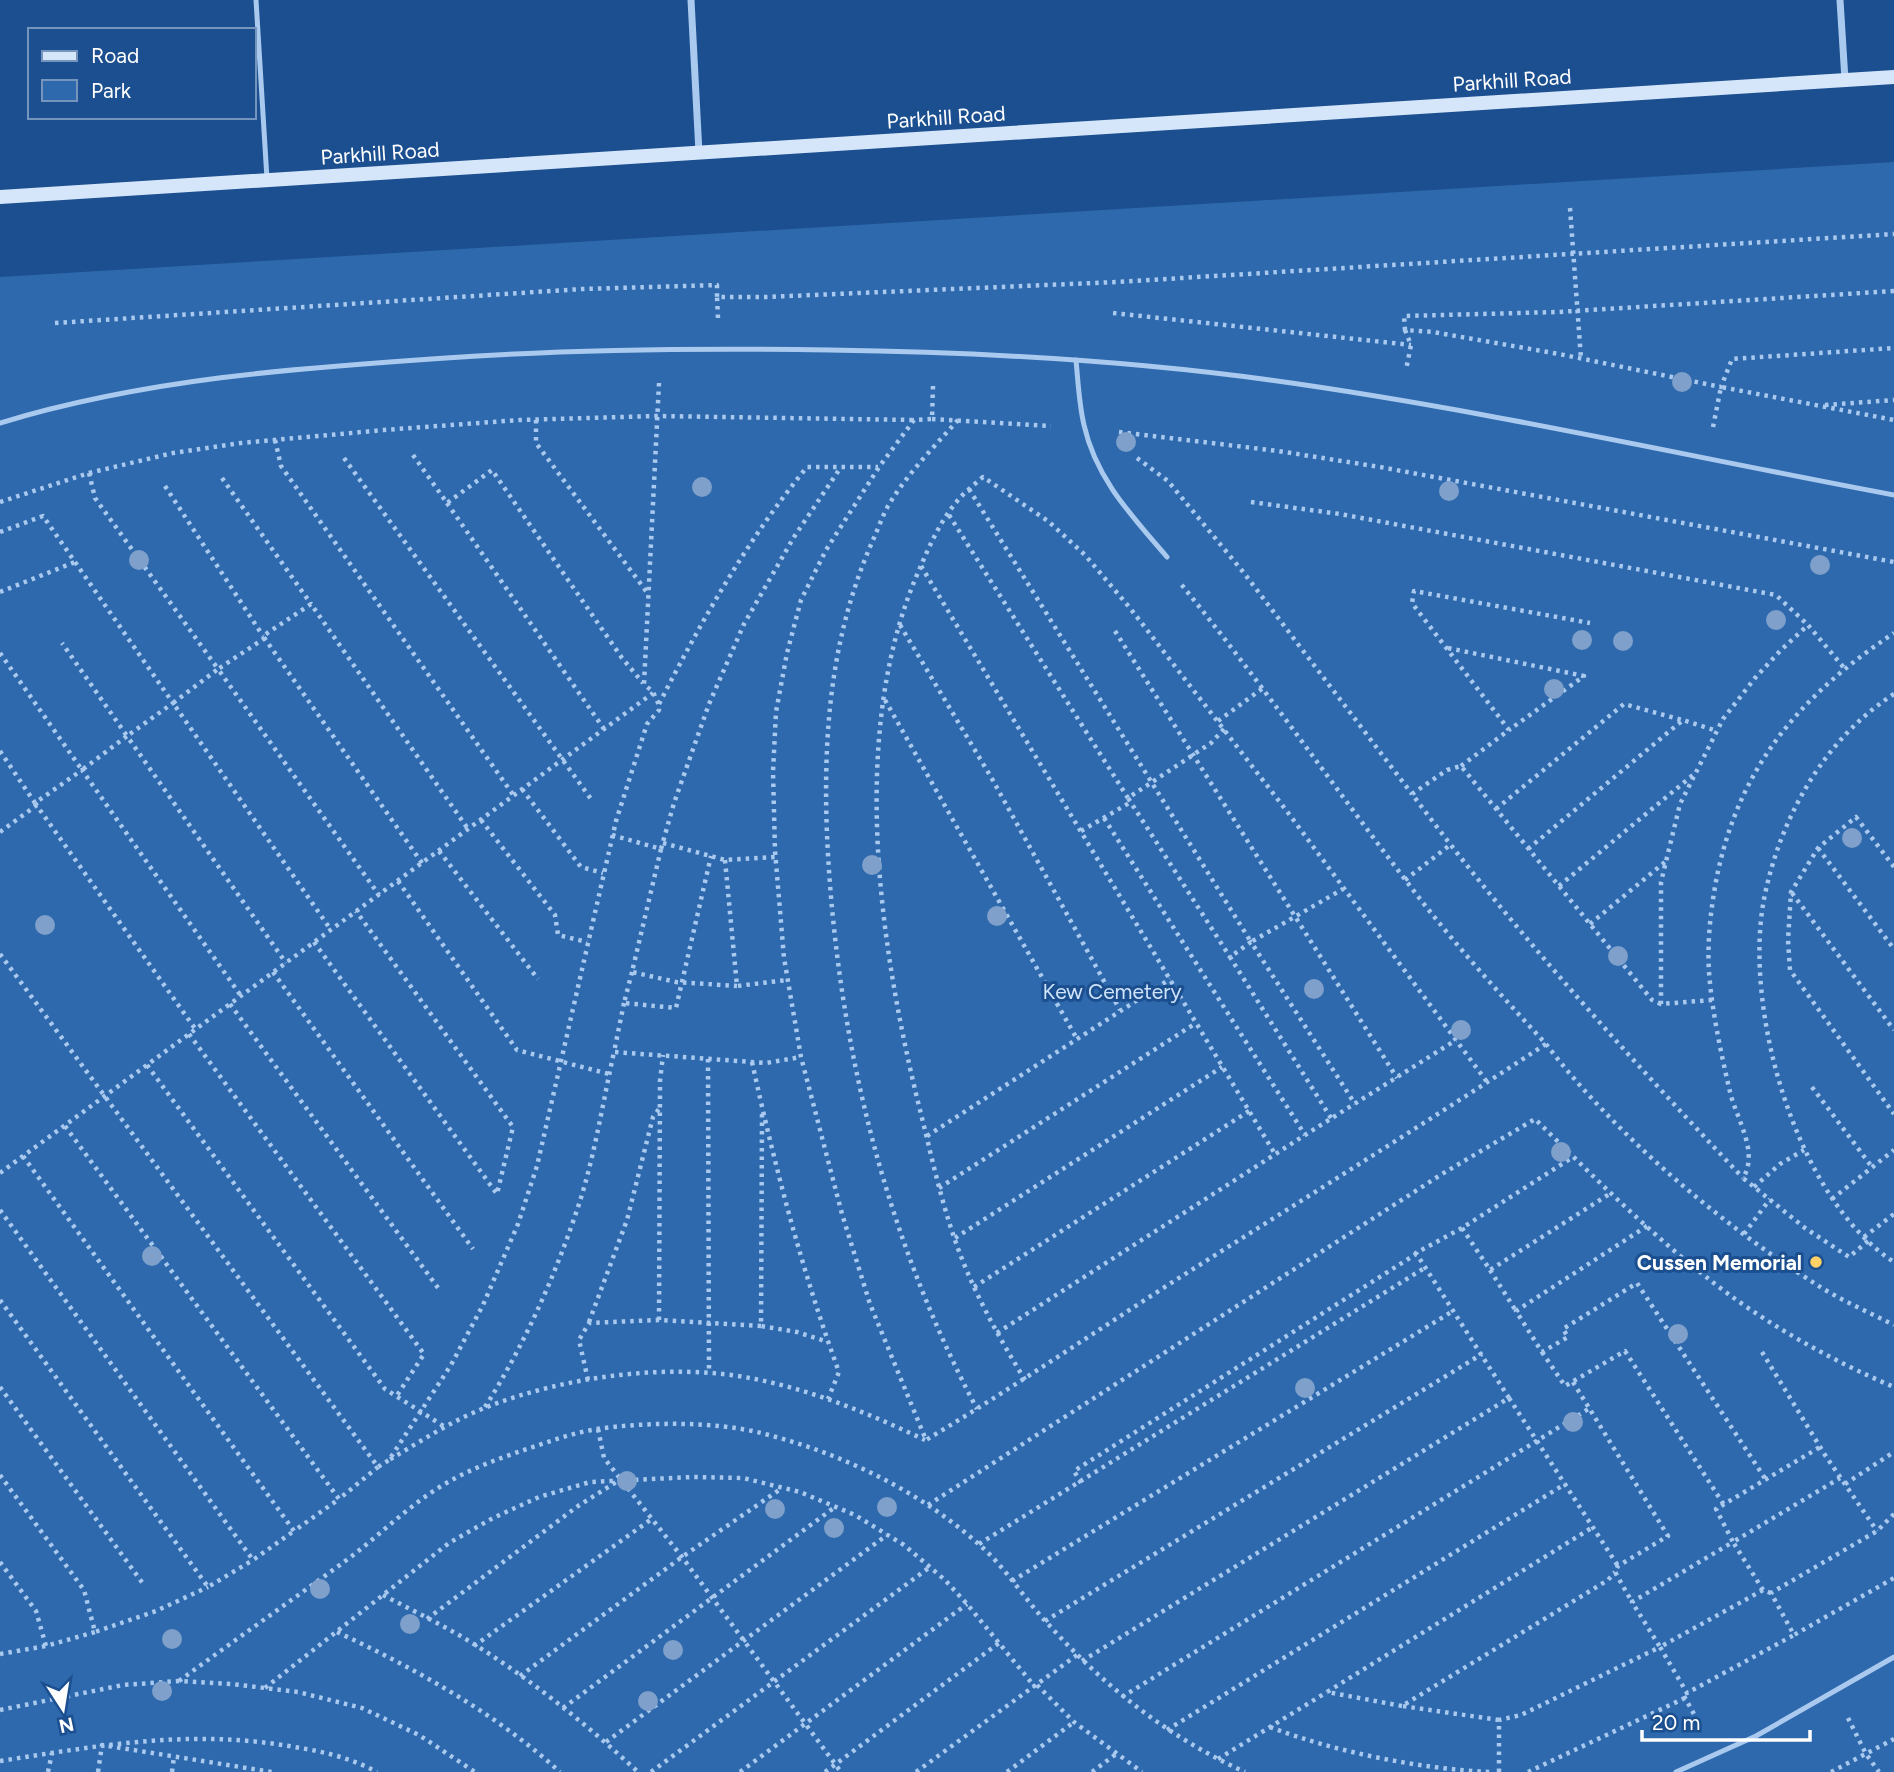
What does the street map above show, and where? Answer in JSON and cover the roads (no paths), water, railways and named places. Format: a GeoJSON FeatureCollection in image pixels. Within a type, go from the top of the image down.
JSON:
{"type":"FeatureCollection","features":[{"type":"Feature","properties":{"kind":"street"},"geometry":{"type":"LineString","coordinates":[[691,0],[699,154]]}},
{"type":"Feature","properties":{"kind":"street"},"geometry":{"type":"LineString","coordinates":[[1840,0],[1844,79]]}},
{"type":"Feature","properties":{"kind":"street","name":"Parkhill Road"},"geometry":{"type":"LineString","coordinates":[[0,197],[1894,76]]}},
{"type":"Feature","properties":{"kind":"lane"},"geometry":{"type":"LineString","coordinates":[[256,0],[267,181]]}},
{"type":"Feature","properties":{"kind":"lane"},"geometry":{"type":"LineString","coordinates":[[0,423],[37,412],[144,389],[244,375],[378,363],[536,352],[659,349],[933,352],[1076,360],[1266,379],[1401,400],[1894,495]]}},
{"type":"Feature","properties":{"kind":"lane"},"geometry":{"type":"LineString","coordinates":[[1076,360],[1085,429],[1101,472],[1116,496],[1167,557]]}},
{"type":"Feature","properties":{"kind":"lane"},"geometry":{"type":"LineString","coordinates":[[1676,1772],[1756,1736],[1894,1657]]}},
{"type":"Feature","properties":{"kind":"place","name":"Cussen Memorial"},"geometry":{"type":"Point","coordinates":[1816,1262]}},
{"type":"Feature","properties":{"kind":"park label","name":"Kew Cemetery"},"geometry":{"type":"Point","coordinates":[1112,991]}}]}
